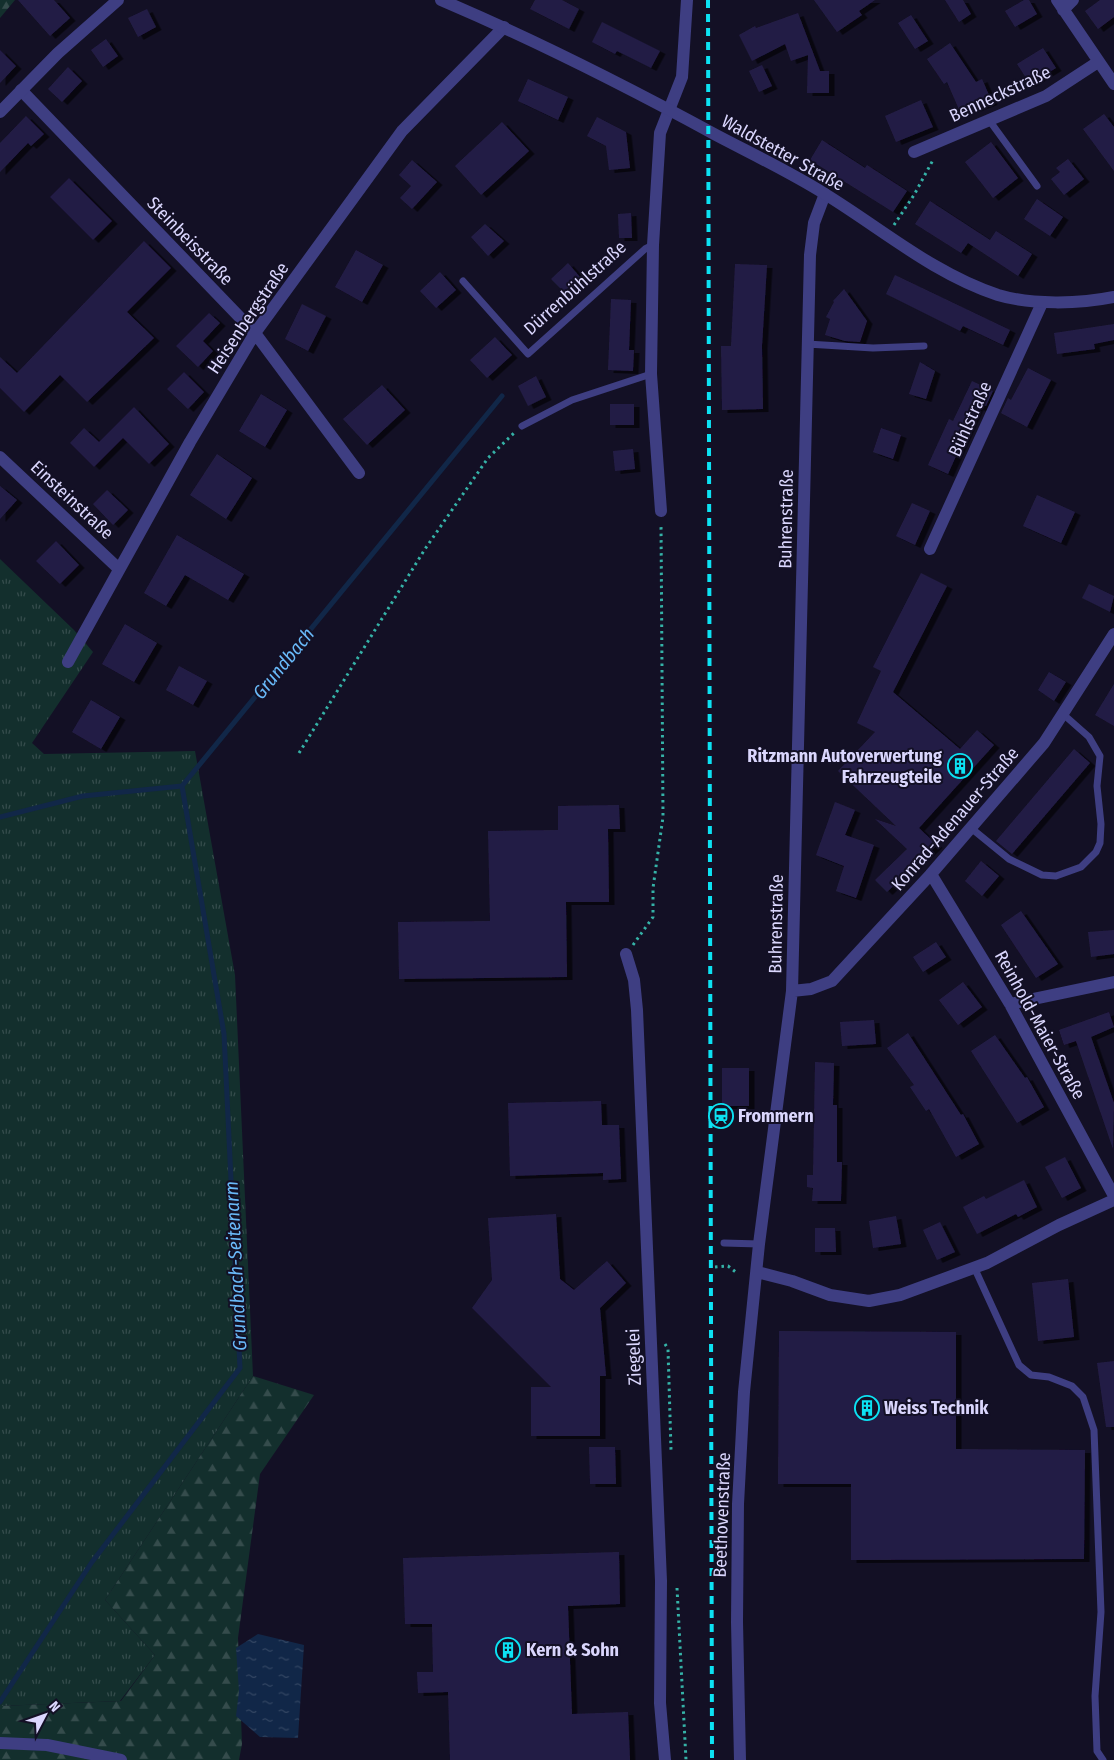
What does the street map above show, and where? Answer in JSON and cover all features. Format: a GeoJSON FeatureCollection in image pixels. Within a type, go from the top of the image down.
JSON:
{"type":"FeatureCollection","features":[{"type":"Feature","properties":{"kind":"street"},"geometry":{"type":"LineString","coordinates":[[0,112],[58,53],[118,0]]}},
{"type":"Feature","properties":{"kind":"street","name":"Waldstetter Straße"},"geometry":{"type":"LineString","coordinates":[[441,0],[504,27],[669,110],[825,194],[887,236],[957,278],[999,295],[1042,303],[1114,296]]}},
{"type":"Feature","properties":{"kind":"street","name":"Dürrenbühlstraße"},"geometry":{"type":"LineString","coordinates":[[661,511],[651,374],[653,246],[660,132],[682,76],[686,0]]}},
{"type":"Feature","properties":{"kind":"street"},"geometry":{"type":"LineString","coordinates":[[1074,0],[1060,5],[1114,84]]}},
{"type":"Feature","properties":{"kind":"street","name":"Heisenbergstraße"},"geometry":{"type":"LineString","coordinates":[[68,662],[119,569],[255,333],[402,131],[504,27]]}},
{"type":"Feature","properties":{"kind":"street","name":"Benneckstraße"},"geometry":{"type":"LineString","coordinates":[[914,152],[1046,96],[1098,62]]}},
{"type":"Feature","properties":{"kind":"street","name":"Steinbeisstraße"},"geometry":{"type":"LineString","coordinates":[[21,90],[255,333],[359,473]]}},
{"type":"Feature","properties":{"kind":"street","name":"Buhrenstraße"},"geometry":{"type":"LineString","coordinates":[[757,1272],[792,991],[810,255],[814,223],[825,194]]}},
{"type":"Feature","properties":{"kind":"street","name":"Bühlstraße"},"geometry":{"type":"LineString","coordinates":[[930,549],[1042,303]]}},
{"type":"Feature","properties":{"kind":"street","name":"Einsteinstraße"},"geometry":{"type":"LineString","coordinates":[[0,457],[119,569]]}},
{"type":"Feature","properties":{"kind":"street","name":"Konrad-Adenauer-Straße"},"geometry":{"type":"LineString","coordinates":[[792,991],[812,990],[832,981],[931,874],[1044,743],[1114,634]]}},
{"type":"Feature","properties":{"kind":"street","name":"Reinhold-Maier-Straße"},"geometry":{"type":"LineString","coordinates":[[931,874],[1010,1004],[1114,1196]]}},
{"type":"Feature","properties":{"kind":"street","name":"Ziegelei"},"geometry":{"type":"LineString","coordinates":[[626,954],[634,980],[637,1010],[661,1581],[660,1703],[665,1760]]}},
{"type":"Feature","properties":{"kind":"street"},"geometry":{"type":"LineString","coordinates":[[1010,1004],[1114,982]]}},
{"type":"Feature","properties":{"kind":"street"},"geometry":{"type":"LineString","coordinates":[[757,1272],[792,1281],[830,1295],[869,1301],[900,1295],[974,1267],[1114,1200]]}},
{"type":"Feature","properties":{"kind":"street","name":"Beethovenstraße"},"geometry":{"type":"LineString","coordinates":[[740,1760],[737,1622],[738,1504],[744,1392],[757,1272]]}},
{"type":"Feature","properties":{"kind":"street"},"geometry":{"type":"LineString","coordinates":[[0,1743],[47,1745],[121,1760]]}},
{"type":"Feature","properties":{"kind":"lane"},"geometry":{"type":"LineString","coordinates":[[989,120],[1037,186]]}},
{"type":"Feature","properties":{"kind":"lane","name":"Dürrenbühlstraße"},"geometry":{"type":"LineString","coordinates":[[462,281],[528,354],[645,249],[653,246]]}},
{"type":"Feature","properties":{"kind":"lane"},"geometry":{"type":"LineString","coordinates":[[807,344],[873,348],[924,346]]}},
{"type":"Feature","properties":{"kind":"lane"},"geometry":{"type":"LineString","coordinates":[[522,426],[572,400],[651,374]]}},
{"type":"Feature","properties":{"kind":"lane"},"geometry":{"type":"LineString","coordinates":[[971,828],[1008,860],[1042,875],[1056,876],[1081,866],[1096,852],[1100,842],[1101,824],[1097,786],[1100,756],[1089,738],[1063,714]]}},
{"type":"Feature","properties":{"kind":"lane"},"geometry":{"type":"LineString","coordinates":[[724,1243],[759,1244]]}},
{"type":"Feature","properties":{"kind":"lane"},"geometry":{"type":"LineString","coordinates":[[974,1267],[1019,1365],[1031,1374],[1049,1377],[1072,1386],[1083,1398],[1094,1430],[1101,1612],[1095,1696],[1097,1751],[1103,1760]]}},
{"type":"Feature","properties":{"kind":"path"},"geometry":{"type":"LineString","coordinates":[[887,236],[914,195],[944,139]]}},
{"type":"Feature","properties":{"kind":"path"},"geometry":{"type":"LineString","coordinates":[[299,753],[425,549],[488,458],[522,426]]}},
{"type":"Feature","properties":{"kind":"path"},"geometry":{"type":"LineString","coordinates":[[626,954],[653,917],[654,888],[664,817],[661,511]]}},
{"type":"Feature","properties":{"kind":"path"},"geometry":{"type":"LineString","coordinates":[[715,1267],[728,1266],[737,1273]]}},
{"type":"Feature","properties":{"kind":"green space"},"geometry":{"type":"Polygon","coordinates":[[[0,0],[15,0],[0,18],[0,0]]]}},
{"type":"Feature","properties":{"kind":"green space"},"geometry":{"type":"Polygon","coordinates":[[[0,559],[74,630],[93,652],[32,743],[44,754],[195,751],[235,975],[253,1376],[105,1600],[155,1655],[120,1701],[0,1706],[0,559]]]}},
{"type":"Feature","properties":{"kind":"green space"},"geometry":{"type":"Polygon","coordinates":[[[253,1376],[314,1395],[260,1474],[238,1638],[242,1744],[239,1760],[0,1760],[0,1706],[121,1701],[155,1655],[105,1600],[253,1376]]]}},
{"type":"Feature","properties":{"kind":"water"},"geometry":{"type":"Polygon","coordinates":[[[258,1634],[304,1645],[298,1738],[260,1737],[236,1716],[239,1691],[236,1648],[258,1634]]]}},
{"type":"Feature","properties":{"kind":"building"},"geometry":{"type":"Polygon","coordinates":[[[18,0],[54,0],[70,18],[50,36],[18,0]]]}},
{"type":"Feature","properties":{"kind":"building"},"geometry":{"type":"Polygon","coordinates":[[[535,0],[562,0],[579,9],[569,29],[530,9],[535,0]]]}},
{"type":"Feature","properties":{"kind":"building"},"geometry":{"type":"Polygon","coordinates":[[[814,0],[875,0],[859,11],[862,15],[837,32],[814,0]]]}},
{"type":"Feature","properties":{"kind":"building"},"geometry":{"type":"Polygon","coordinates":[[[945,0],[963,0],[971,14],[959,22],[945,0]]]}},
{"type":"Feature","properties":{"kind":"building"},"geometry":{"type":"Polygon","coordinates":[[[1024,0],[1029,0],[1037,14],[1015,27],[1005,11],[1024,0]]]}},
{"type":"Feature","properties":{"kind":"building"},"geometry":{"type":"Polygon","coordinates":[[[1100,0],[1114,0],[1114,17],[1098,29],[1085,11],[1100,0]]]}},
{"type":"Feature","properties":{"kind":"building"},"geometry":{"type":"Polygon","coordinates":[[[147,9],[156,27],[138,37],[128,18],[147,9]]]}},
{"type":"Feature","properties":{"kind":"building"},"geometry":{"type":"Polygon","coordinates":[[[798,13],[820,71],[829,71],[829,93],[807,93],[808,55],[791,61],[785,44],[752,61],[739,35],[755,26],[756,28],[798,13]]]}},
{"type":"Feature","properties":{"kind":"building"},"geometry":{"type":"Polygon","coordinates":[[[911,15],[928,41],[915,49],[898,23],[911,15]]]}},
{"type":"Feature","properties":{"kind":"building"},"geometry":{"type":"Polygon","coordinates":[[[602,22],[660,51],[651,68],[617,51],[615,54],[592,42],[602,22]]]}},
{"type":"Feature","properties":{"kind":"building"},"geometry":{"type":"Polygon","coordinates":[[[106,39],[118,56],[103,67],[91,50],[106,39]]]}},
{"type":"Feature","properties":{"kind":"building"},"geometry":{"type":"Polygon","coordinates":[[[950,43],[976,82],[982,79],[992,102],[961,114],[947,82],[944,84],[927,59],[950,43]]]}},
{"type":"Feature","properties":{"kind":"building"},"geometry":{"type":"Polygon","coordinates":[[[1043,48],[1056,68],[1030,84],[1017,64],[1043,48]]]}},
{"type":"Feature","properties":{"kind":"building"},"geometry":{"type":"Polygon","coordinates":[[[0,50],[16,66],[0,83],[0,50]]]}},
{"type":"Feature","properties":{"kind":"building"},"geometry":{"type":"Polygon","coordinates":[[[762,65],[772,86],[759,92],[749,71],[762,65]]]}},
{"type":"Feature","properties":{"kind":"building"},"geometry":{"type":"Polygon","coordinates":[[[68,67],[82,81],[62,102],[48,89],[68,67]]]}},
{"type":"Feature","properties":{"kind":"building"},"geometry":{"type":"Polygon","coordinates":[[[528,79],[568,97],[558,120],[518,101],[528,79]]]}},
{"type":"Feature","properties":{"kind":"building"},"geometry":{"type":"Polygon","coordinates":[[[921,100],[933,127],[896,142],[885,116],[921,100]]]}},
{"type":"Feature","properties":{"kind":"building"},"geometry":{"type":"Polygon","coordinates":[[[1104,114],[1114,127],[1114,171],[1083,129],[1104,114]]]}},
{"type":"Feature","properties":{"kind":"building"},"geometry":{"type":"Polygon","coordinates":[[[26,116],[44,134],[31,146],[28,143],[0,172],[0,143],[26,116]]]}},
{"type":"Feature","properties":{"kind":"building"},"geometry":{"type":"Polygon","coordinates":[[[597,117],[626,132],[630,168],[609,170],[606,146],[587,136],[597,117]]]}},
{"type":"Feature","properties":{"kind":"building"},"geometry":{"type":"Polygon","coordinates":[[[502,122],[529,151],[481,195],[455,166],[502,122]]]}},
{"type":"Feature","properties":{"kind":"building"},"geometry":{"type":"Polygon","coordinates":[[[822,140],[865,168],[867,165],[907,191],[893,212],[810,160],[822,140]]]}},
{"type":"Feature","properties":{"kind":"building"},"geometry":{"type":"Polygon","coordinates":[[[991,142],[1018,178],[993,198],[965,162],[991,142]]]}},
{"type":"Feature","properties":{"kind":"building"},"geometry":{"type":"Polygon","coordinates":[[[1068,159],[1084,179],[1064,195],[1051,179],[1060,172],[1056,168],[1068,159]]]}},
{"type":"Feature","properties":{"kind":"building"},"geometry":{"type":"Polygon","coordinates":[[[412,160],[437,182],[412,209],[400,198],[411,186],[399,175],[412,160]]]}},
{"type":"Feature","properties":{"kind":"building"},"geometry":{"type":"Polygon","coordinates":[[[69,178],[112,221],[93,240],[50,197],[69,178]]]}},
{"type":"Feature","properties":{"kind":"building"},"geometry":{"type":"Polygon","coordinates":[[[1037,199],[1063,217],[1050,236],[1024,219],[1037,199]]]}},
{"type":"Feature","properties":{"kind":"building"},"geometry":{"type":"Polygon","coordinates":[[[930,201],[990,240],[996,231],[1032,254],[1018,276],[968,243],[961,253],[915,224],[930,201]]]}},
{"type":"Feature","properties":{"kind":"building"},"geometry":{"type":"Polygon","coordinates":[[[631,213],[632,238],[619,238],[618,214],[631,213]]]}},
{"type":"Feature","properties":{"kind":"building"},"geometry":{"type":"Polygon","coordinates":[[[485,224],[504,241],[488,256],[471,237],[485,224]]]}},
{"type":"Feature","properties":{"kind":"building"},"geometry":{"type":"Polygon","coordinates":[[[144,241],[171,268],[127,312],[154,338],[87,402],[60,375],[24,412],[0,388],[0,357],[17,373],[144,241]]]}},
{"type":"Feature","properties":{"kind":"building"},"geometry":{"type":"Polygon","coordinates":[[[356,250],[383,265],[362,302],[335,287],[356,250]]]}},
{"type":"Feature","properties":{"kind":"building"},"geometry":{"type":"Polygon","coordinates":[[[568,263],[580,277],[564,292],[551,279],[568,263]]]}},
{"type":"Feature","properties":{"kind":"building"},"geometry":{"type":"Polygon","coordinates":[[[735,264],[767,265],[762,346],[763,409],[722,410],[721,346],[731,346],[735,264]]]}},
{"type":"Feature","properties":{"kind":"building"},"geometry":{"type":"Polygon","coordinates":[[[440,272],[456,290],[436,308],[420,291],[440,272]]]}},
{"type":"Feature","properties":{"kind":"building"},"geometry":{"type":"Polygon","coordinates":[[[895,275],[1010,330],[1003,345],[963,326],[960,331],[886,294],[895,275]]]}},
{"type":"Feature","properties":{"kind":"building"},"geometry":{"type":"Polygon","coordinates":[[[844,289],[867,321],[860,342],[845,341],[825,335],[830,319],[826,317],[833,301],[844,289]]]}},
{"type":"Feature","properties":{"kind":"building"},"geometry":{"type":"Polygon","coordinates":[[[611,299],[631,300],[629,350],[634,350],[633,371],[608,370],[611,299]]]}},
{"type":"Feature","properties":{"kind":"building"},"geometry":{"type":"Polygon","coordinates":[[[302,304],[326,316],[308,351],[285,339],[302,304]]]}},
{"type":"Feature","properties":{"kind":"building"},"geometry":{"type":"Polygon","coordinates":[[[209,313],[220,323],[203,341],[213,351],[198,367],[176,346],[209,313]]]}},
{"type":"Feature","properties":{"kind":"building"},"geometry":{"type":"Polygon","coordinates":[[[1114,324],[1114,340],[1094,344],[1095,349],[1057,354],[1054,333],[1114,324]]]}},
{"type":"Feature","properties":{"kind":"building"},"geometry":{"type":"Polygon","coordinates":[[[495,337],[512,355],[487,378],[470,360],[495,337]]]}},
{"type":"Feature","properties":{"kind":"building"},"geometry":{"type":"Polygon","coordinates":[[[920,362],[935,371],[926,399],[909,394],[920,362]]]}},
{"type":"Feature","properties":{"kind":"building"},"geometry":{"type":"Polygon","coordinates":[[[1028,368],[1051,380],[1027,427],[1001,413],[1008,398],[1011,400],[1028,368]]]}},
{"type":"Feature","properties":{"kind":"building"},"geometry":{"type":"Polygon","coordinates":[[[184,372],[204,392],[188,409],[167,389],[184,372]]]}},
{"type":"Feature","properties":{"kind":"building"},"geometry":{"type":"Polygon","coordinates":[[[536,376],[546,397],[528,406],[518,386],[536,376]]]}},
{"type":"Feature","properties":{"kind":"building"},"geometry":{"type":"Polygon","coordinates":[[[972,381],[993,391],[986,406],[984,405],[982,409],[978,407],[948,474],[928,465],[949,419],[953,421],[972,381]]]}},
{"type":"Feature","properties":{"kind":"building"},"geometry":{"type":"Polygon","coordinates":[[[382,385],[405,410],[367,445],[343,419],[382,385]]]}},
{"type":"Feature","properties":{"kind":"building"},"geometry":{"type":"Polygon","coordinates":[[[261,394],[287,410],[265,447],[239,431],[261,394]]]}},
{"type":"Feature","properties":{"kind":"building"},"geometry":{"type":"Polygon","coordinates":[[[610,404],[634,404],[634,425],[610,425],[610,404]]]}},
{"type":"Feature","properties":{"kind":"building"},"geometry":{"type":"Polygon","coordinates":[[[134,407],[169,444],[149,464],[123,438],[94,467],[70,443],[84,428],[99,442],[134,407]]]}},
{"type":"Feature","properties":{"kind":"building"},"geometry":{"type":"Polygon","coordinates":[[[881,428],[901,435],[893,459],[873,452],[881,428]]]}},
{"type":"Feature","properties":{"kind":"building"},"geometry":{"type":"Polygon","coordinates":[[[633,449],[635,469],[615,471],[613,451],[633,449]]]}},
{"type":"Feature","properties":{"kind":"building"},"geometry":{"type":"Polygon","coordinates":[[[217,454],[252,478],[226,519],[190,495],[217,454]]]}},
{"type":"Feature","properties":{"kind":"building"},"geometry":{"type":"Polygon","coordinates":[[[0,486],[17,500],[0,519],[0,486]]]}},
{"type":"Feature","properties":{"kind":"building"},"geometry":{"type":"Polygon","coordinates":[[[107,490],[128,510],[113,525],[93,504],[107,490]]]}},
{"type":"Feature","properties":{"kind":"building"},"geometry":{"type":"Polygon","coordinates":[[[1037,495],[1075,512],[1061,543],[1023,526],[1037,495]]]}},
{"type":"Feature","properties":{"kind":"building"},"geometry":{"type":"Polygon","coordinates":[[[912,503],[930,511],[915,545],[896,536],[912,503]]]}},
{"type":"Feature","properties":{"kind":"building"},"geometry":{"type":"Polygon","coordinates":[[[177,535],[244,574],[228,600],[185,575],[166,606],[144,593],[177,535]]]}},
{"type":"Feature","properties":{"kind":"building"},"geometry":{"type":"Polygon","coordinates":[[[56,541],[79,565],[60,584],[36,561],[56,541]]]}},
{"type":"Feature","properties":{"kind":"building"},"geometry":{"type":"Polygon","coordinates":[[[921,573],[947,586],[893,692],[960,749],[977,730],[994,745],[919,828],[937,845],[887,892],[875,880],[907,849],[875,819],[896,826],[838,771],[875,732],[857,723],[881,671],[873,667],[921,573]]]}},
{"type":"Feature","properties":{"kind":"building"},"geometry":{"type":"Polygon","coordinates":[[[1089,584],[1114,596],[1110,612],[1082,598],[1089,584]]]}},
{"type":"Feature","properties":{"kind":"building"},"geometry":{"type":"Polygon","coordinates":[[[125,624],[157,643],[134,682],[102,664],[125,624]]]}},
{"type":"Feature","properties":{"kind":"building"},"geometry":{"type":"Polygon","coordinates":[[[179,666],[207,681],[193,705],[166,690],[179,666]]]}},
{"type":"Feature","properties":{"kind":"building"},"geometry":{"type":"Polygon","coordinates":[[[1049,672],[1066,682],[1054,701],[1038,690],[1049,672]]]}},
{"type":"Feature","properties":{"kind":"building"},"geometry":{"type":"Polygon","coordinates":[[[1114,684],[1114,726],[1095,715],[1114,684]]]}},
{"type":"Feature","properties":{"kind":"building"},"geometry":{"type":"Polygon","coordinates":[[[91,700],[120,717],[101,749],[72,732],[91,700]]]}},
{"type":"Feature","properties":{"kind":"building"},"geometry":{"type":"Polygon","coordinates":[[[1074,749],[1090,763],[1012,854],[996,841],[1074,749]]]}},
{"type":"Feature","properties":{"kind":"building"},"geometry":{"type":"Polygon","coordinates":[[[835,802],[855,810],[845,835],[874,845],[856,898],[836,891],[844,866],[816,855],[835,802]]]}},
{"type":"Feature","properties":{"kind":"building"},"geometry":{"type":"Polygon","coordinates":[[[619,805],[620,829],[608,829],[609,902],[566,902],[567,977],[399,979],[398,922],[490,921],[488,831],[558,830],[558,806],[619,805]]]}},
{"type":"Feature","properties":{"kind":"building"},"geometry":{"type":"Polygon","coordinates":[[[981,861],[999,876],[982,896],[965,881],[981,861]]]}},
{"type":"Feature","properties":{"kind":"building"},"geometry":{"type":"Polygon","coordinates":[[[1021,911],[1058,964],[1036,978],[1001,925],[1021,911]]]}},
{"type":"Feature","properties":{"kind":"building"},"geometry":{"type":"Polygon","coordinates":[[[1114,930],[1114,954],[1091,957],[1088,932],[1114,930]]]}},
{"type":"Feature","properties":{"kind":"building"},"geometry":{"type":"Polygon","coordinates":[[[936,942],[946,957],[923,972],[913,957],[936,942]]]}},
{"type":"Feature","properties":{"kind":"building"},"geometry":{"type":"Polygon","coordinates":[[[963,982],[982,1007],[958,1025],[939,1000],[963,982]]]}},
{"type":"Feature","properties":{"kind":"building"},"geometry":{"type":"Polygon","coordinates":[[[1109,1012],[1114,1027],[1091,1037],[1114,1103],[1113,1149],[1076,1041],[1064,1045],[1059,1030],[1109,1012]]]}},
{"type":"Feature","properties":{"kind":"building"},"geometry":{"type":"Polygon","coordinates":[[[874,1020],[876,1044],[842,1046],[840,1022],[874,1020]]]}},
{"type":"Feature","properties":{"kind":"building"},"geometry":{"type":"Polygon","coordinates":[[[908,1033],[961,1115],[963,1114],[979,1144],[956,1157],[929,1109],[926,1111],[910,1087],[914,1085],[887,1048],[908,1033]]]}},
{"type":"Feature","properties":{"kind":"building"},"geometry":{"type":"Polygon","coordinates":[[[995,1035],[1025,1078],[1027,1077],[1044,1107],[1017,1123],[971,1051],[995,1035]]]}},
{"type":"Feature","properties":{"kind":"building"},"geometry":{"type":"Polygon","coordinates":[[[815,1062],[834,1063],[833,1105],[837,1105],[837,1162],[842,1162],[841,1201],[812,1201],[813,1188],[807,1187],[807,1175],[813,1175],[815,1062]]]}},
{"type":"Feature","properties":{"kind":"building"},"geometry":{"type":"Polygon","coordinates":[[[722,1068],[749,1068],[749,1106],[722,1106],[722,1068]]]}},
{"type":"Feature","properties":{"kind":"building"},"geometry":{"type":"Polygon","coordinates":[[[601,1101],[602,1125],[619,1125],[621,1179],[603,1180],[603,1173],[510,1176],[508,1103],[601,1101]]]}},
{"type":"Feature","properties":{"kind":"building"},"geometry":{"type":"Polygon","coordinates":[[[1065,1157],[1081,1188],[1062,1198],[1045,1167],[1065,1157]]]}},
{"type":"Feature","properties":{"kind":"building"},"geometry":{"type":"Polygon","coordinates":[[[1024,1180],[1037,1207],[1018,1217],[1016,1214],[977,1234],[963,1207],[984,1196],[986,1199],[1024,1180]]]}},
{"type":"Feature","properties":{"kind":"building"},"geometry":{"type":"Polygon","coordinates":[[[556,1214],[560,1279],[574,1290],[607,1261],[626,1283],[600,1308],[606,1376],[600,1376],[600,1436],[531,1436],[531,1387],[551,1387],[472,1308],[492,1280],[488,1218],[556,1214]]]}},
{"type":"Feature","properties":{"kind":"building"},"geometry":{"type":"Polygon","coordinates":[[[896,1216],[901,1244],[873,1248],[869,1221],[896,1216]]]}},
{"type":"Feature","properties":{"kind":"building"},"geometry":{"type":"Polygon","coordinates":[[[940,1222],[955,1252],[937,1260],[923,1230],[940,1222]]]}},
{"type":"Feature","properties":{"kind":"building"},"geometry":{"type":"Polygon","coordinates":[[[815,1228],[835,1228],[836,1252],[815,1252],[815,1228]]]}},
{"type":"Feature","properties":{"kind":"building"},"geometry":{"type":"Polygon","coordinates":[[[1068,1279],[1074,1337],[1038,1341],[1032,1283],[1068,1279]]]}},
{"type":"Feature","properties":{"kind":"building","name":"Weiss Technik"},"geometry":{"type":"Polygon","coordinates":[[[779,1331],[956,1332],[956,1449],[1085,1450],[1084,1559],[851,1560],[851,1484],[778,1484],[779,1331]]]}},
{"type":"Feature","properties":{"kind":"building"},"geometry":{"type":"Polygon","coordinates":[[[1114,1361],[1114,1427],[1106,1427],[1097,1363],[1114,1361]]]}},
{"type":"Feature","properties":{"kind":"building"},"geometry":{"type":"Polygon","coordinates":[[[589,1447],[615,1447],[616,1484],[590,1484],[589,1447]]]}},
{"type":"Feature","properties":{"kind":"building","name":"Kern & Sohn"},"geometry":{"type":"Polygon","coordinates":[[[619,1552],[620,1604],[568,1606],[572,1714],[628,1712],[630,1760],[450,1760],[448,1692],[418,1693],[417,1672],[433,1672],[432,1624],[405,1624],[403,1558],[619,1552]]]}},
{"type":"Feature","properties":{"kind":"waterway","name":"Grundbach"},"geometry":{"type":"LineString","coordinates":[[0,817],[83,796],[182,786],[502,396]]}},
{"type":"Feature","properties":{"kind":"waterway","name":"Grundbach-Seitenarm"},"geometry":{"type":"LineString","coordinates":[[0,1702],[92,1562],[240,1368],[224,1034],[182,786]]}},
{"type":"Feature","properties":{"kind":"railway"},"geometry":{"type":"LineString","coordinates":[[708,0],[712,1760]]}},
{"type":"Feature","properties":{"kind":"place","name":"Ritzmann Autoverwertung Fahrzeugteile"},"geometry":{"type":"Point","coordinates":[960,766]}},
{"type":"Feature","properties":{"kind":"place","name":"Frommern"},"geometry":{"type":"Point","coordinates":[721,1116]}},
{"type":"Feature","properties":{"kind":"place","name":"Weiss Technik"},"geometry":{"type":"Point","coordinates":[867,1408]}},
{"type":"Feature","properties":{"kind":"place","name":"Kern & Sohn"},"geometry":{"type":"Point","coordinates":[508,1650]}}]}
